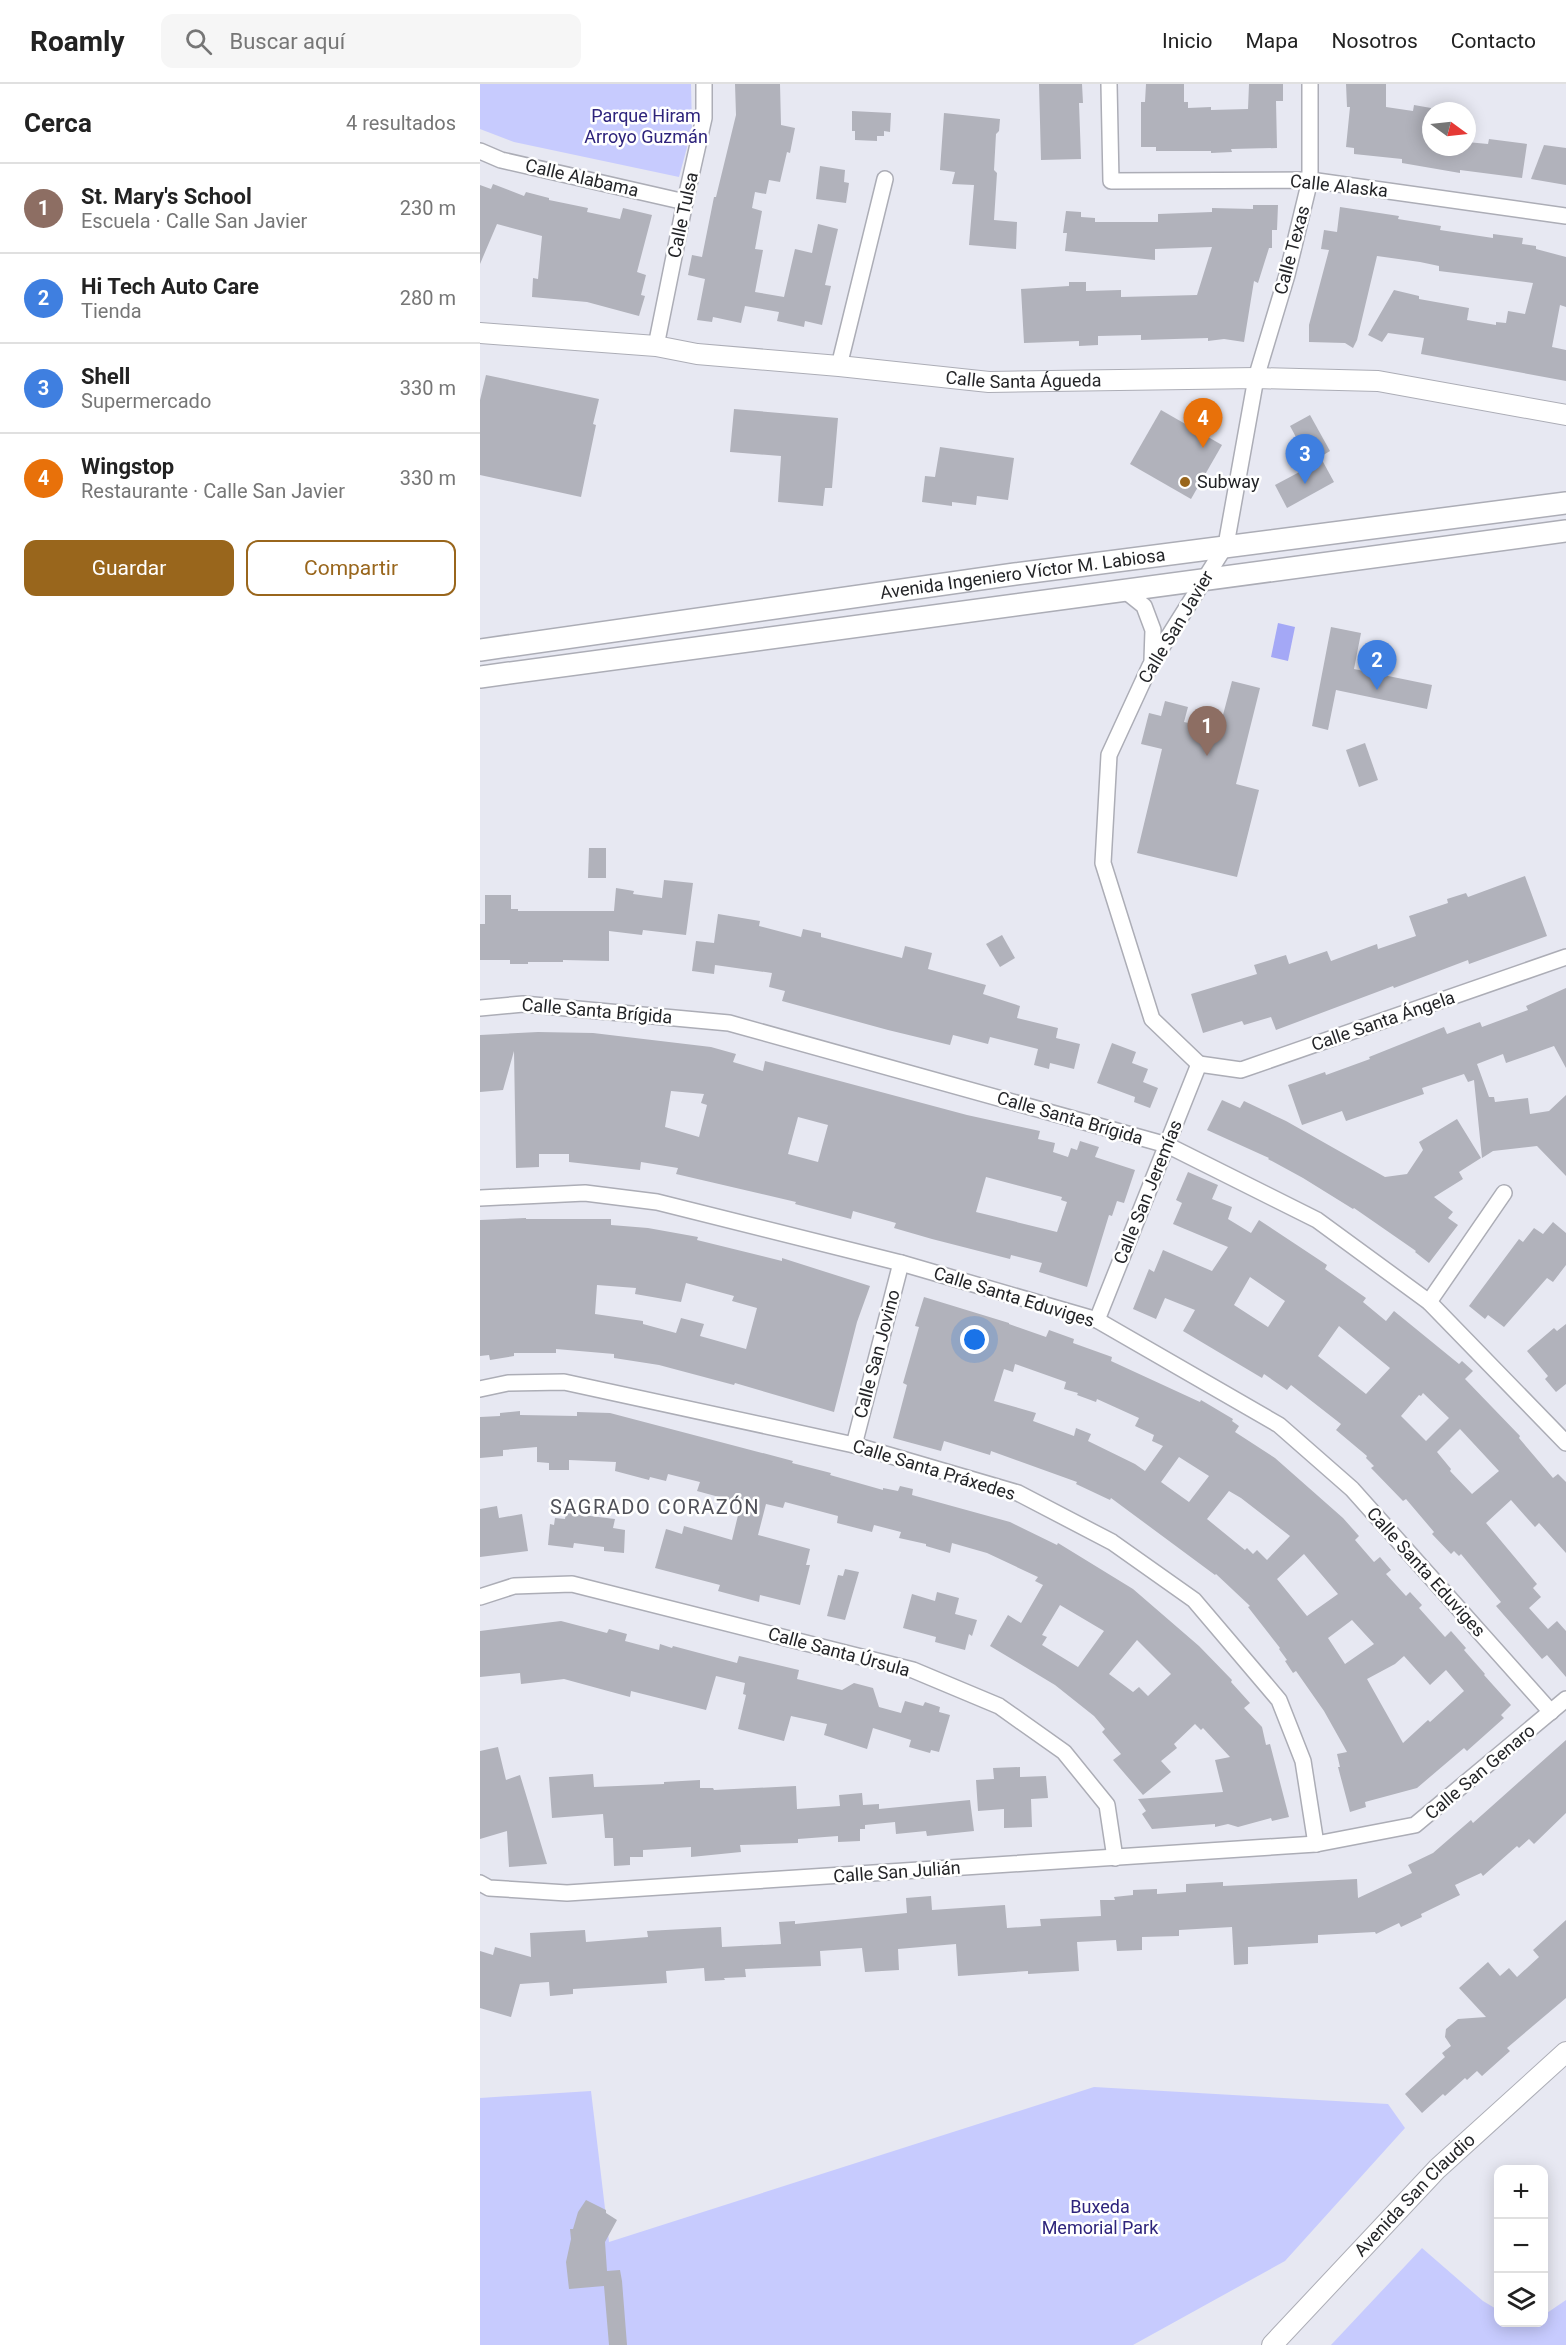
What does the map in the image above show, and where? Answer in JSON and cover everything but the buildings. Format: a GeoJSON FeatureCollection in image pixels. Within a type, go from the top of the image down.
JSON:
{"type":"FeatureCollection","features":[{"type":"Feature","properties":{"kind":"main road","name":"Avenida Ingeniero Víctor M. Labiosa"},"geometry":{"type":"LineString","coordinates":[[480,650],[1226,545],[1566,503]]}},
{"type":"Feature","properties":{"kind":"main road","name":"Avenida Ingeniero Víctor M. Labiosa"},"geometry":{"type":"LineString","coordinates":[[480,677],[1566,531]]}},
{"type":"Feature","properties":{"kind":"street","name":"Calle Tulsa"},"geometry":{"type":"LineString","coordinates":[[656,346],[704,118],[704,84]]}},
{"type":"Feature","properties":{"kind":"street","name":"Calle Alaska"},"geometry":{"type":"LineString","coordinates":[[1109,84],[1111,181],[1310,180],[1566,216]]}},
{"type":"Feature","properties":{"kind":"street","name":"Calle Texas"},"geometry":{"type":"LineString","coordinates":[[1256,378],[1287,275],[1310,180],[1310,84]]}},
{"type":"Feature","properties":{"kind":"street","name":"Calle Alabama"},"geometry":{"type":"LineString","coordinates":[[480,151],[501,160],[685,202]]}},
{"type":"Feature","properties":{"kind":"street"},"geometry":{"type":"LineString","coordinates":[[839,366],[885,179]]}},
{"type":"Feature","properties":{"kind":"street","name":"Calle Santa Águeda"},"geometry":{"type":"LineString","coordinates":[[480,333],[656,346],[697,354],[989,382],[1256,378],[1378,381],[1566,415]]}},
{"type":"Feature","properties":{"kind":"street","name":"Calle San Javier"},"geometry":{"type":"LineString","coordinates":[[1199,1064],[1152,1019],[1103,863],[1109,755],[1152,662],[1226,545],[1256,378]]}},
{"type":"Feature","properties":{"kind":"street"},"geometry":{"type":"LineString","coordinates":[[1124,590],[1144,606],[1153,630],[1152,662]]}},
{"type":"Feature","properties":{"kind":"street","name":"Calle Santa Ángela"},"geometry":{"type":"LineString","coordinates":[[1199,1064],[1241,1070],[1566,957]]}},
{"type":"Feature","properties":{"kind":"street","name":"Calle Santa Brígida"},"geometry":{"type":"LineString","coordinates":[[480,1008],[523,1004],[729,1023],[1167,1145],[1317,1220],[1429,1302],[1564,1435]]}},
{"type":"Feature","properties":{"kind":"street","name":"Calle San Jeremías"},"geometry":{"type":"LineString","coordinates":[[1097,1320],[1199,1064]]}},
{"type":"Feature","properties":{"kind":"street","name":"Calle Santa Eduviges"},"geometry":{"type":"LineString","coordinates":[[480,1198],[585,1193],[657,1202],[901,1263],[1097,1320],[1279,1425],[1352,1489],[1551,1712]]}},
{"type":"Feature","properties":{"kind":"street"},"geometry":{"type":"LineString","coordinates":[[1429,1302],[1504,1193]]}},
{"type":"Feature","properties":{"kind":"street","name":"Calle San Jovino"},"geometry":{"type":"LineString","coordinates":[[854,1445],[901,1263]]}},
{"type":"Feature","properties":{"kind":"street","name":"Calle Santa Práxedes"},"geometry":{"type":"LineString","coordinates":[[480,1389],[508,1383],[564,1382],[854,1445],[1018,1493],[1112,1542],[1194,1600],[1279,1700],[1303,1761],[1316,1844]]}},
{"type":"Feature","properties":{"kind":"street","name":"Calle Santa Úrsula"},"geometry":{"type":"LineString","coordinates":[[480,1597],[514,1586],[572,1584],[913,1670],[999,1706],[1064,1752],[1107,1805],[1115,1858]]}},
{"type":"Feature","properties":{"kind":"street","name":"Calle San Genaro"},"geometry":{"type":"LineString","coordinates":[[1316,1844],[1415,1825],[1566,1699]]}},
{"type":"Feature","properties":{"kind":"street","name":"Calle San Julián"},"geometry":{"type":"LineString","coordinates":[[480,1883],[489,1888],[567,1893],[1316,1844]]}},
{"type":"Feature","properties":{"kind":"street","name":"Avenida San Claudio"},"geometry":{"type":"LineString","coordinates":[[1272,2345],[1437,2169],[1566,2052]]}},
{"type":"Feature","properties":{"kind":"green space","name":"Parque Hiram Arroyo Guzmán"},"geometry":{"type":"Polygon","coordinates":[[[480,84],[691,84],[692,129],[679,177],[514,142],[480,129],[480,84]]]}},
{"type":"Feature","properties":{"kind":"green space","name":"Buxeda Memorial Park"},"geometry":{"type":"Polygon","coordinates":[[[1094,2087],[1388,2104],[1405,2128],[1285,2261],[1133,2345],[480,2345],[480,2098],[591,2091],[609,2242],[1094,2087]]]}},
{"type":"Feature","properties":{"kind":"green space"},"geometry":{"type":"Polygon","coordinates":[[[1422,2248],[1483,2301],[1494,2308],[1494,2327],[1548,2327],[1548,2312],[1566,2300],[1566,2345],[1331,2345],[1422,2248]]]}},
{"type":"Feature","properties":{"kind":"shaded area"},"geometry":{"type":"Polygon","coordinates":[[[1278,623],[1295,627],[1288,661],[1271,657],[1278,623]]]}},
{"type":"Feature","properties":{"kind":"place","name":"Wingstop"},"geometry":{"type":"Point","coordinates":[1203,448]}},
{"type":"Feature","properties":{"kind":"place","name":"Subway"},"geometry":{"type":"Point","coordinates":[1185,482]}},
{"type":"Feature","properties":{"kind":"place","name":"Shell"},"geometry":{"type":"Point","coordinates":[1305,484]}},
{"type":"Feature","properties":{"kind":"place","name":"Hi Tech Auto Care"},"geometry":{"type":"Point","coordinates":[1377,690]}},
{"type":"Feature","properties":{"kind":"place","name":"St. Mary's School"},"geometry":{"type":"Point","coordinates":[1207,756]}},
{"type":"Feature","properties":{"kind":"district","name":"SAGRADO CORAZÓN"},"geometry":{"type":"Point","coordinates":[655,1507]}}]}
